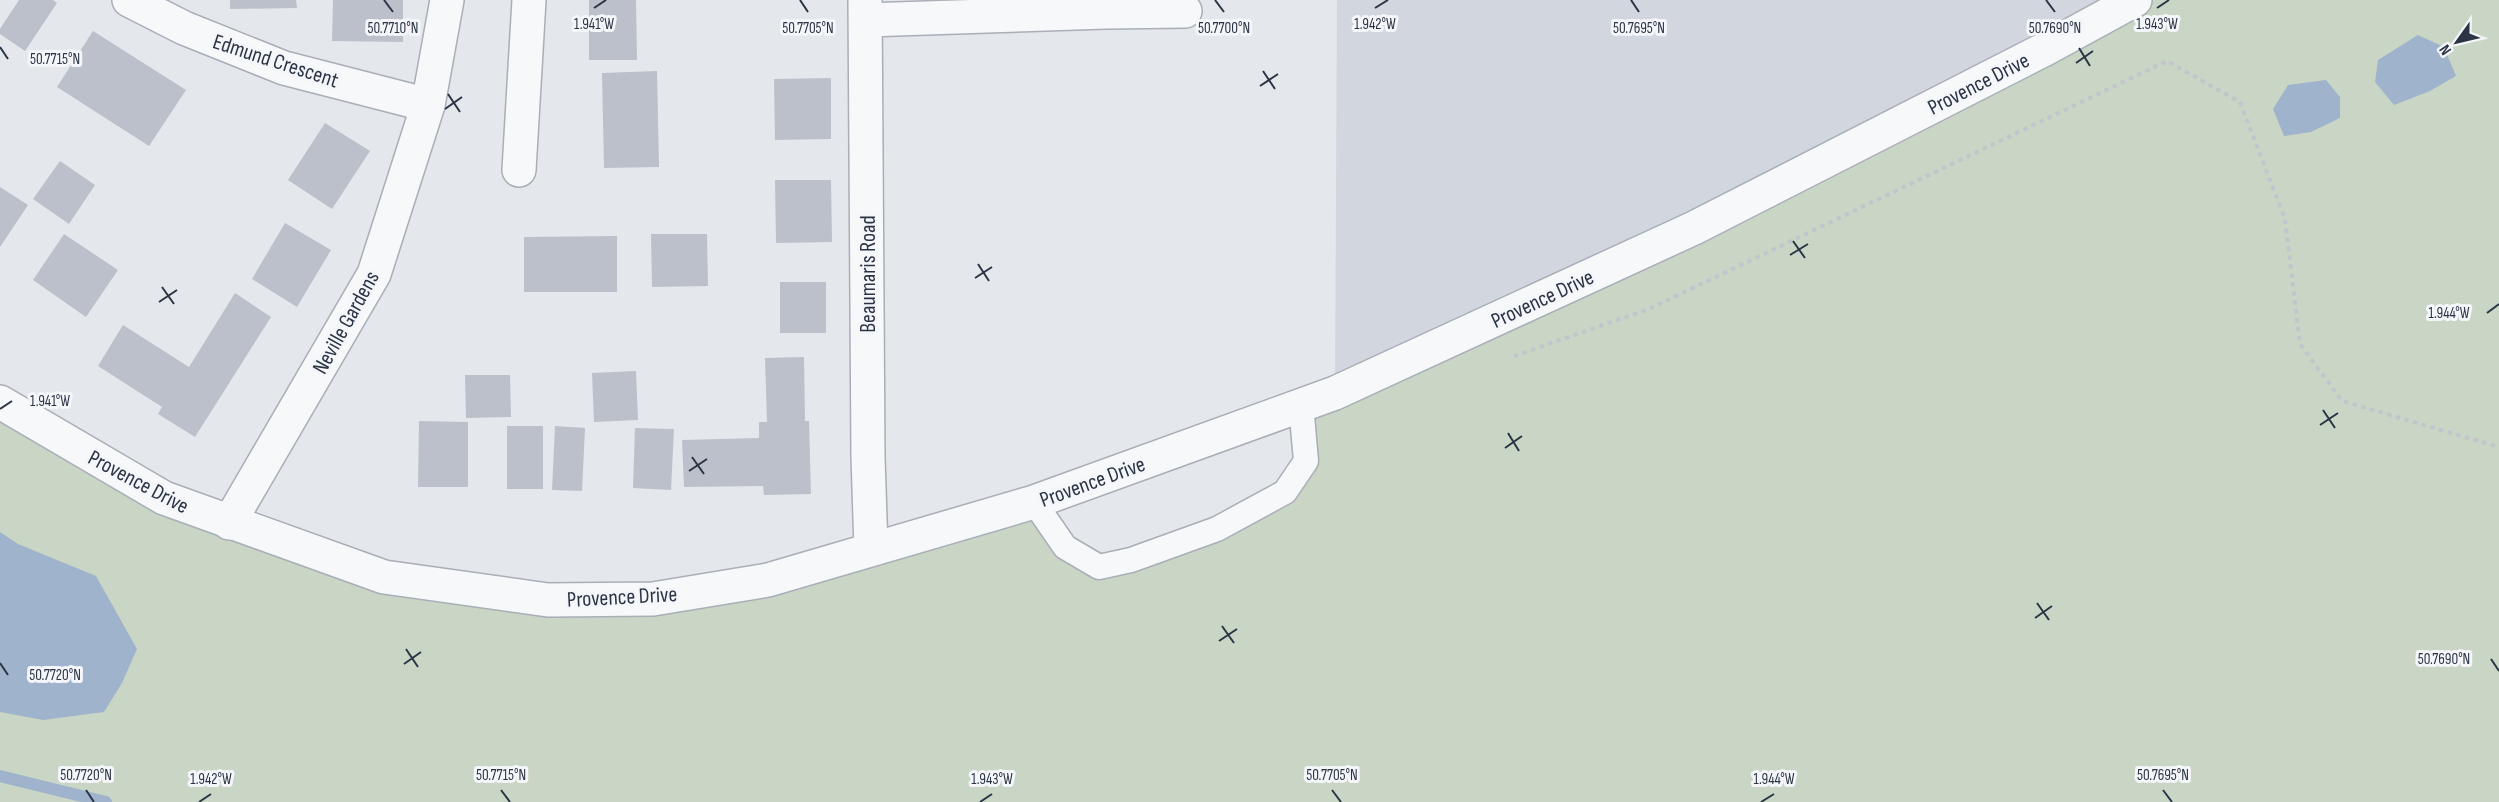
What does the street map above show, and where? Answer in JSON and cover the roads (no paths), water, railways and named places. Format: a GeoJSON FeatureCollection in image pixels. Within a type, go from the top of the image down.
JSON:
{"type":"FeatureCollection","features":[{"type":"Feature","properties":{"kind":"street","name":"Edmund Crescent"},"geometry":{"type":"LineString","coordinates":[[129,0],[184,28],[284,68],[428,105]]}},
{"type":"Feature","properties":{"kind":"street","name":"Neville Gardens"},"geometry":{"type":"LineString","coordinates":[[229,523],[374,274],[428,105],[447,0]]}},
{"type":"Feature","properties":{"kind":"street"},"geometry":{"type":"LineString","coordinates":[[519,170],[529,0]]}},
{"type":"Feature","properties":{"kind":"street","name":"Provence Drive"},"geometry":{"type":"LineString","coordinates":[[0,402],[164,498],[384,578],[548,600],[653,599],[768,580],[1034,502],[1335,393],[1694,228],[2047,48],[2135,0]]}},
{"type":"Feature","properties":{"kind":"street"},"geometry":{"type":"LineString","coordinates":[[866,10],[1106,6],[1185,11]]}},
{"type":"Feature","properties":{"kind":"street","name":"Beaumaris Road"},"geometry":{"type":"LineString","coordinates":[[866,10],[868,457],[871,549]]}},
{"type":"Feature","properties":{"kind":"lane"},"geometry":{"type":"LineString","coordinates":[[1034,502],[1065,547],[1099,567],[1131,560],[1217,529],[1285,492],[1306,460],[1300,405]]}},
{"type":"Feature","properties":{"kind":"water"},"geometry":{"type":"Polygon","coordinates":[[[2418,35],[2444,47],[2456,76],[2430,91],[2394,105],[2375,82],[2378,60],[2418,35]]]}},
{"type":"Feature","properties":{"kind":"water"},"geometry":{"type":"Polygon","coordinates":[[[2326,80],[2340,97],[2340,118],[2311,132],[2284,136],[2273,109],[2288,85],[2326,80]]]}},
{"type":"Feature","properties":{"kind":"water"},"geometry":{"type":"Polygon","coordinates":[[[0,532],[18,544],[96,576],[137,649],[122,683],[104,712],[43,720],[0,712],[0,532]]]}},
{"type":"Feature","properties":{"kind":"waterway"},"geometry":{"type":"LineString","coordinates":[[0,776],[106,802]]}}]}
